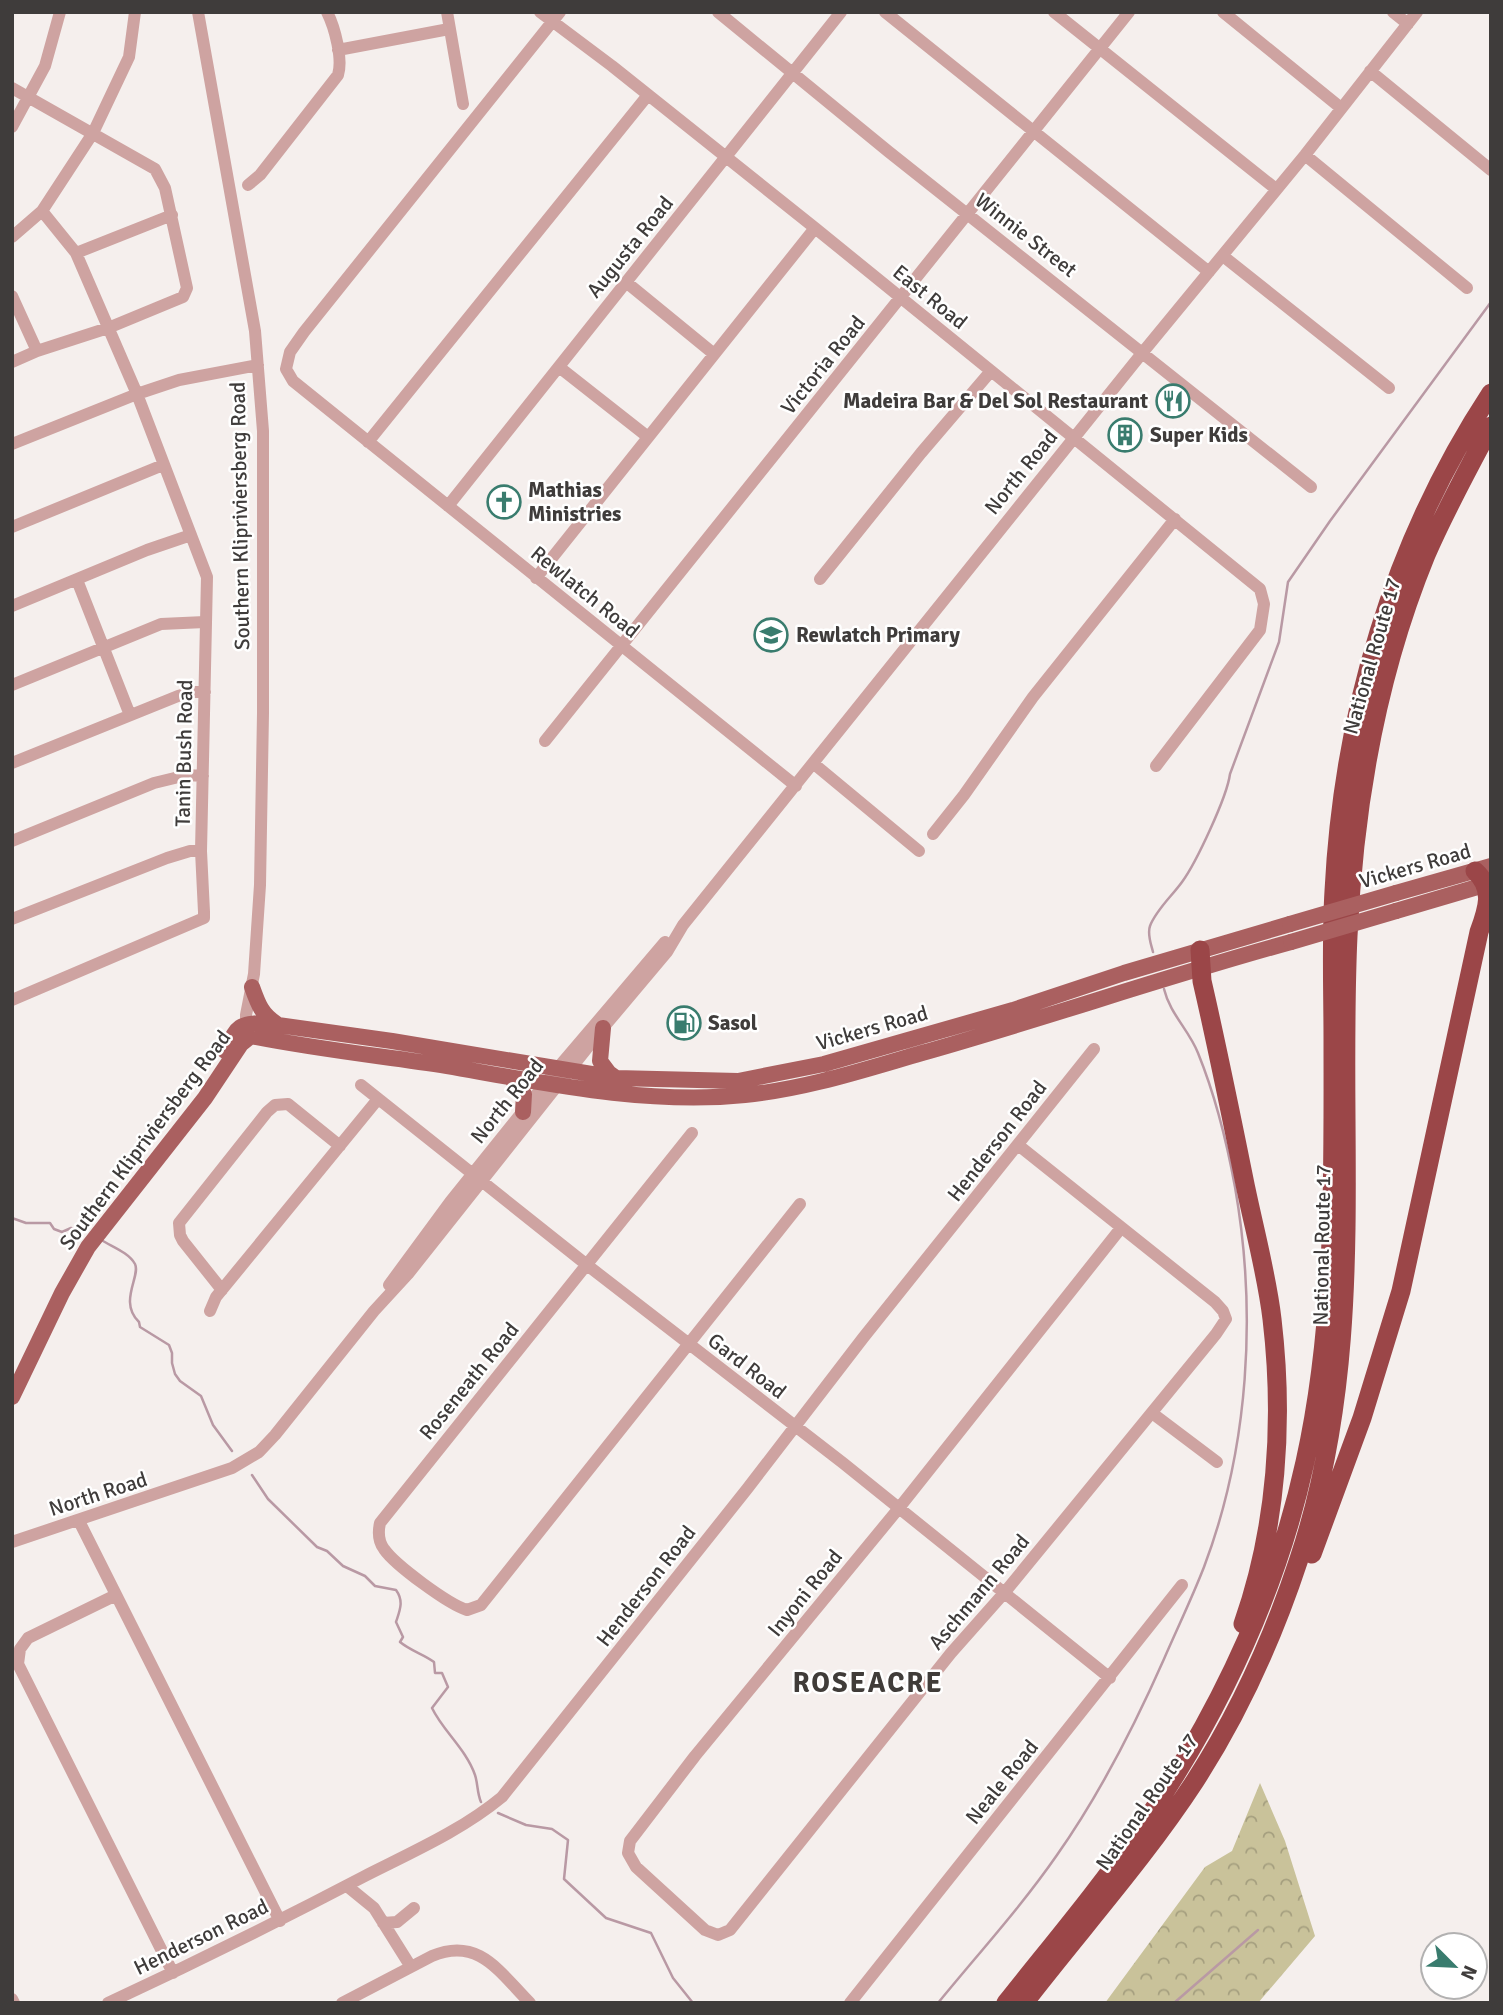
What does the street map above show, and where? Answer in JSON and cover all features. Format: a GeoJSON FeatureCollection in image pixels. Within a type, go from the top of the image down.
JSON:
{"type":"FeatureCollection","features":[{"type":"Feature","properties":{"kind":"highway"},"geometry":{"type":"LineString","coordinates":[[1006,2003],[1138,1833],[1171,1783],[1216,1704],[1255,1621],[1278,1560],[1306,1459],[1318,1388],[1329,1286],[1332,1226],[1334,895],[1345,772],[1357,710],[1382,619],[1419,524],[1461,442],[1491,393]]}},
{"type":"Feature","properties":{"kind":"highway","name":"National Route 17"},"geometry":{"type":"LineString","coordinates":[[1024,2003],[1139,1857],[1196,1779],[1265,1648],[1300,1558],[1325,1458],[1339,1379],[1346,1293],[1346,986],[1351,881],[1358,817],[1378,701],[1409,600],[1445,514],[1491,426]]}},
{"type":"Feature","properties":{"kind":"highway"},"geometry":{"type":"LineString","coordinates":[[1196,1779],[1219,1750],[1242,1713],[1274,1648],[1338,1485],[1380,1365],[1401,1291],[1479,932],[1488,911],[1489,894],[1485,876]]}},
{"type":"Feature","properties":{"kind":"highway"},"geometry":{"type":"LineString","coordinates":[[1200,959],[1202,981],[1272,1317],[1278,1404],[1277,1446],[1267,1529],[1245,1617],[1216,1704]]}},
{"type":"Feature","properties":{"kind":"main road","name":"Vickers Road"},"geometry":{"type":"LineString","coordinates":[[248,1030],[552,1085],[662,1096],[709,1097],[769,1093],[827,1081],[968,1040],[1200,959],[1290,924],[1396,892],[1485,876]]}},
{"type":"Feature","properties":{"kind":"main road","name":"Vickers Road"},"geometry":{"type":"LineString","coordinates":[[248,1030],[279,1025],[616,1078],[731,1082],[792,1072],[1200,959],[1292,942],[1396,911],[1485,876]]}},
{"type":"Feature","properties":{"kind":"main road"},"geometry":{"type":"LineString","coordinates":[[252,987],[264,1016],[279,1025]]}},
{"type":"Feature","properties":{"kind":"main road"},"geometry":{"type":"LineString","coordinates":[[603,1028],[600,1060],[616,1078]]}},
{"type":"Feature","properties":{"kind":"main road","name":"Southern Klipriviersberg Road"},"geometry":{"type":"LineString","coordinates":[[12,1376],[68,1265],[83,1241],[203,1088],[233,1037],[248,1030]]}},
{"type":"Feature","properties":{"kind":"main road","name":"Southern Klipriviersberg Road"},"geometry":{"type":"LineString","coordinates":[[12,1397],[62,1293],[88,1247],[205,1098],[248,1030]]}},
{"type":"Feature","properties":{"kind":"main road"},"geometry":{"type":"LineString","coordinates":[[511,1078],[524,1094],[523,1112]]}},
{"type":"Feature","properties":{"kind":"street"},"geometry":{"type":"LineString","coordinates":[[12,127],[46,66],[60,12]]}},
{"type":"Feature","properties":{"kind":"street"},"geometry":{"type":"LineString","coordinates":[[12,236],[43,211],[93,133],[129,57],[135,12]]}},
{"type":"Feature","properties":{"kind":"street","name":"Southern Klipriviersberg Road"},"geometry":{"type":"LineString","coordinates":[[198,12],[255,331],[264,431],[263,713],[258,929],[248,1030]]}},
{"type":"Feature","properties":{"kind":"street"},"geometry":{"type":"LineString","coordinates":[[248,185],[260,175],[338,75],[338,50],[327,12]]}},
{"type":"Feature","properties":{"kind":"street"},"geometry":{"type":"LineString","coordinates":[[447,12],[463,104]]}},
{"type":"Feature","properties":{"kind":"street","name":"East Road"},"geometry":{"type":"LineString","coordinates":[[540,12],[556,17],[648,95],[1260,589],[1264,604],[1260,630],[1156,766]]}},
{"type":"Feature","properties":{"kind":"street","name":"Winnie Street"},"geometry":{"type":"LineString","coordinates":[[718,12],[793,75],[1311,487]]}},
{"type":"Feature","properties":{"kind":"street","name":"Augusta Road"},"geometry":{"type":"LineString","coordinates":[[448,506],[841,12]]}},
{"type":"Feature","properties":{"kind":"street"},"geometry":{"type":"LineString","coordinates":[[885,12],[1209,272]]}},
{"type":"Feature","properties":{"kind":"street"},"geometry":{"type":"LineString","coordinates":[[1054,12],[1276,189]]}},
{"type":"Feature","properties":{"kind":"street","name":"Victoria Road"},"geometry":{"type":"LineString","coordinates":[[545,741],[1129,12]]}},
{"type":"Feature","properties":{"kind":"street"},"geometry":{"type":"LineString","coordinates":[[1223,12],[1341,108]]}},
{"type":"Feature","properties":{"kind":"street"},"geometry":{"type":"LineString","coordinates":[[1393,12],[1408,24]]}},
{"type":"Feature","properties":{"kind":"street","name":"North Road"},"geometry":{"type":"LineString","coordinates":[[477,1178],[655,953],[683,925],[814,764],[1417,12]]}},
{"type":"Feature","properties":{"kind":"street","name":"Rewlatch Road"},"geometry":{"type":"LineString","coordinates":[[556,17],[304,332],[290,352],[287,372],[293,381],[796,786]]}},
{"type":"Feature","properties":{"kind":"street"},"geometry":{"type":"LineString","coordinates":[[338,50],[449,29]]}},
{"type":"Feature","properties":{"kind":"street"},"geometry":{"type":"LineString","coordinates":[[1370,71],[1491,170]]}},
{"type":"Feature","properties":{"kind":"street"},"geometry":{"type":"LineString","coordinates":[[12,88],[155,169],[166,188],[187,288],[183,297],[108,328],[12,362]]}},
{"type":"Feature","properties":{"kind":"street"},"geometry":{"type":"LineString","coordinates":[[368,442],[648,95]]}},
{"type":"Feature","properties":{"kind":"street"},"geometry":{"type":"LineString","coordinates":[[1305,155],[1466,288]]}},
{"type":"Feature","properties":{"kind":"street","name":"Tanin Bush Road"},"geometry":{"type":"LineString","coordinates":[[12,1000],[204,918],[201,851],[207,577],[137,394],[76,253],[43,211]]}},
{"type":"Feature","properties":{"kind":"street"},"geometry":{"type":"LineString","coordinates":[[76,253],[172,215]]}},
{"type":"Feature","properties":{"kind":"street"},"geometry":{"type":"LineString","coordinates":[[537,578],[815,228]]}},
{"type":"Feature","properties":{"kind":"street"},"geometry":{"type":"LineString","coordinates":[[1223,256],[1389,388]]}},
{"type":"Feature","properties":{"kind":"street"},"geometry":{"type":"LineString","coordinates":[[626,282],[714,355]]}},
{"type":"Feature","properties":{"kind":"street"},"geometry":{"type":"LineString","coordinates":[[12,296],[37,351]]}},
{"type":"Feature","properties":{"kind":"street"},"geometry":{"type":"LineString","coordinates":[[12,444],[178,380],[258,365]]}},
{"type":"Feature","properties":{"kind":"street"},"geometry":{"type":"LineString","coordinates":[[559,367],[648,437]]}},
{"type":"Feature","properties":{"kind":"street"},"geometry":{"type":"LineString","coordinates":[[820,579],[991,371]]}},
{"type":"Feature","properties":{"kind":"street"},"geometry":{"type":"LineString","coordinates":[[12,527],[163,465]]}},
{"type":"Feature","properties":{"kind":"street"},"geometry":{"type":"LineString","coordinates":[[933,834],[972,785],[1033,697],[1175,519]]}},
{"type":"Feature","properties":{"kind":"street"},"geometry":{"type":"LineString","coordinates":[[12,606],[147,550],[191,535]]}},
{"type":"Feature","properties":{"kind":"street"},"geometry":{"type":"LineString","coordinates":[[77,580],[130,715]]}},
{"type":"Feature","properties":{"kind":"street"},"geometry":{"type":"LineString","coordinates":[[12,685],[161,624],[205,622]]}},
{"type":"Feature","properties":{"kind":"street"},"geometry":{"type":"LineString","coordinates":[[12,763],[178,696],[205,692]]}},
{"type":"Feature","properties":{"kind":"street"},"geometry":{"type":"LineString","coordinates":[[814,764],[919,851]]}},
{"type":"Feature","properties":{"kind":"street"},"geometry":{"type":"LineString","coordinates":[[12,841],[154,783],[187,775],[203,776]]}},
{"type":"Feature","properties":{"kind":"street"},"geometry":{"type":"LineString","coordinates":[[12,919],[167,858],[190,851],[201,851]]}},
{"type":"Feature","properties":{"kind":"street","name":"North Road"},"geometry":{"type":"LineString","coordinates":[[563,1070],[603,1028],[667,952],[683,925]]}},
{"type":"Feature","properties":{"kind":"street","name":"Henderson Road"},"geometry":{"type":"LineString","coordinates":[[108,2003],[280,1921],[445,1835],[476,1817],[502,1797],[519,1779],[1094,1049]]}},
{"type":"Feature","properties":{"kind":"street","name":"Gard Road"},"geometry":{"type":"LineString","coordinates":[[361,1085],[688,1345],[899,1508],[1110,1678]]}},
{"type":"Feature","properties":{"kind":"street","name":"North Road"},"geometry":{"type":"LineString","coordinates":[[12,1542],[232,1468],[254,1456],[275,1435],[374,1311],[394,1291],[523,1112],[552,1085]]}},
{"type":"Feature","properties":{"kind":"street"},"geometry":{"type":"LineString","coordinates":[[210,1311],[222,1290],[378,1099]]}},
{"type":"Feature","properties":{"kind":"street"},"geometry":{"type":"LineString","coordinates":[[222,1290],[183,1241],[179,1223],[267,1112],[275,1105],[288,1104],[340,1146]]}},
{"type":"Feature","properties":{"kind":"street","name":"Roseneath Road"},"geometry":{"type":"LineString","coordinates":[[688,1345],[478,1608],[467,1610],[452,1604],[384,1550],[379,1540],[379,1527],[692,1133]]}},
{"type":"Feature","properties":{"kind":"street"},"geometry":{"type":"LineString","coordinates":[[1018,1145],[1121,1228]]}},
{"type":"Feature","properties":{"kind":"street"},"geometry":{"type":"LineString","coordinates":[[688,1345],[800,1204]]}},
{"type":"Feature","properties":{"kind":"street","name":"Aschmann Road"},"geometry":{"type":"LineString","coordinates":[[749,1907],[951,1653],[1005,1592],[1223,1325],[1225,1314],[1215,1302],[1121,1228]]}},
{"type":"Feature","properties":{"kind":"street","name":"Inyoni Road"},"geometry":{"type":"LineString","coordinates":[[749,1907],[726,1934],[712,1934],[636,1867],[629,1858],[628,1845],[695,1756],[899,1508],[1121,1228]]}},
{"type":"Feature","properties":{"kind":"street"},"geometry":{"type":"LineString","coordinates":[[1152,1413],[1217,1462]]}},
{"type":"Feature","properties":{"kind":"street"},"geometry":{"type":"LineString","coordinates":[[79,1521],[280,1921]]}},
{"type":"Feature","properties":{"kind":"street","name":"Neale Road"},"geometry":{"type":"LineString","coordinates":[[850,2003],[1182,1585]]}},
{"type":"Feature","properties":{"kind":"street"},"geometry":{"type":"LineString","coordinates":[[116,1595],[28,1638],[20,1649],[18,1664],[173,1973]]}},
{"type":"Feature","properties":{"kind":"street"},"geometry":{"type":"LineString","coordinates":[[346,1886],[371,1906],[411,1967]]}},
{"type":"Feature","properties":{"kind":"street"},"geometry":{"type":"LineString","coordinates":[[383,1923],[397,1922],[414,1908]]}},
{"type":"Feature","properties":{"kind":"street"},"geometry":{"type":"LineString","coordinates":[[342,2003],[411,1967],[447,1951],[460,1949],[473,1951],[489,1962],[530,2003]]}},
{"type":"Feature","properties":{"kind":"green space"},"geometry":{"type":"Polygon","coordinates":[[[1260,1783],[1285,1841],[1315,1936],[1258,2003],[1105,2003],[1205,1867],[1232,1851],[1260,1783]]]}},
{"type":"Feature","properties":{"kind":"waterway"},"geometry":{"type":"LineString","coordinates":[[1153,952],[1150,926],[1188,873],[1223,798],[1279,642],[1288,582],[1491,302]]}},
{"type":"Feature","properties":{"kind":"waterway"},"geometry":{"type":"LineString","coordinates":[[938,2003],[1043,1874],[1102,1784],[1141,1710],[1199,1579],[1219,1522],[1231,1475],[1245,1379],[1246,1282],[1242,1234],[1228,1153],[1210,1085],[1194,1045],[1164,989]]}},
{"type":"Feature","properties":{"kind":"waterway"},"geometry":{"type":"LineString","coordinates":[[12,1218],[26,1223],[50,1223],[54,1229],[62,1232],[71,1228],[82,1230]]}},
{"type":"Feature","properties":{"kind":"waterway"},"geometry":{"type":"LineString","coordinates":[[103,1241],[125,1253],[135,1264],[130,1298],[133,1314],[140,1327],[169,1345],[175,1374],[180,1381],[201,1396],[213,1425],[232,1451]]}},
{"type":"Feature","properties":{"kind":"waterway"},"geometry":{"type":"LineString","coordinates":[[252,1475],[268,1499],[317,1547],[327,1551],[343,1566],[365,1576],[375,1586],[396,1590],[401,1602],[396,1622],[403,1637],[400,1642],[434,1662],[435,1673],[442,1673],[448,1687],[432,1708],[471,1766],[481,1802]]}},
{"type":"Feature","properties":{"kind":"waterway"},"geometry":{"type":"LineString","coordinates":[[498,1813],[526,1825],[552,1829],[568,1840],[564,1879],[606,1918],[651,1933],[673,1978],[693,2003]]}},
{"type":"Feature","properties":{"kind":"waterway"},"geometry":{"type":"LineString","coordinates":[[1174,2003],[1258,1930]]}},
{"type":"Feature","properties":{"kind":"place","name":"Madeira Bar & Del Sol Restaurant"},"geometry":{"type":"Point","coordinates":[1173,401]}},
{"type":"Feature","properties":{"kind":"place","name":"Super Kids"},"geometry":{"type":"Point","coordinates":[1125,435]}},
{"type":"Feature","properties":{"kind":"place","name":"Mathias Ministries"},"geometry":{"type":"Point","coordinates":[504,502]}},
{"type":"Feature","properties":{"kind":"place","name":"Rewlatch Primary"},"geometry":{"type":"Point","coordinates":[771,635]}},
{"type":"Feature","properties":{"kind":"place","name":"Sasol"},"geometry":{"type":"Point","coordinates":[684,1023]}},
{"type":"Feature","properties":{"kind":"district","name":"ROSEACRE"},"geometry":{"type":"Point","coordinates":[868,1682]}}]}
